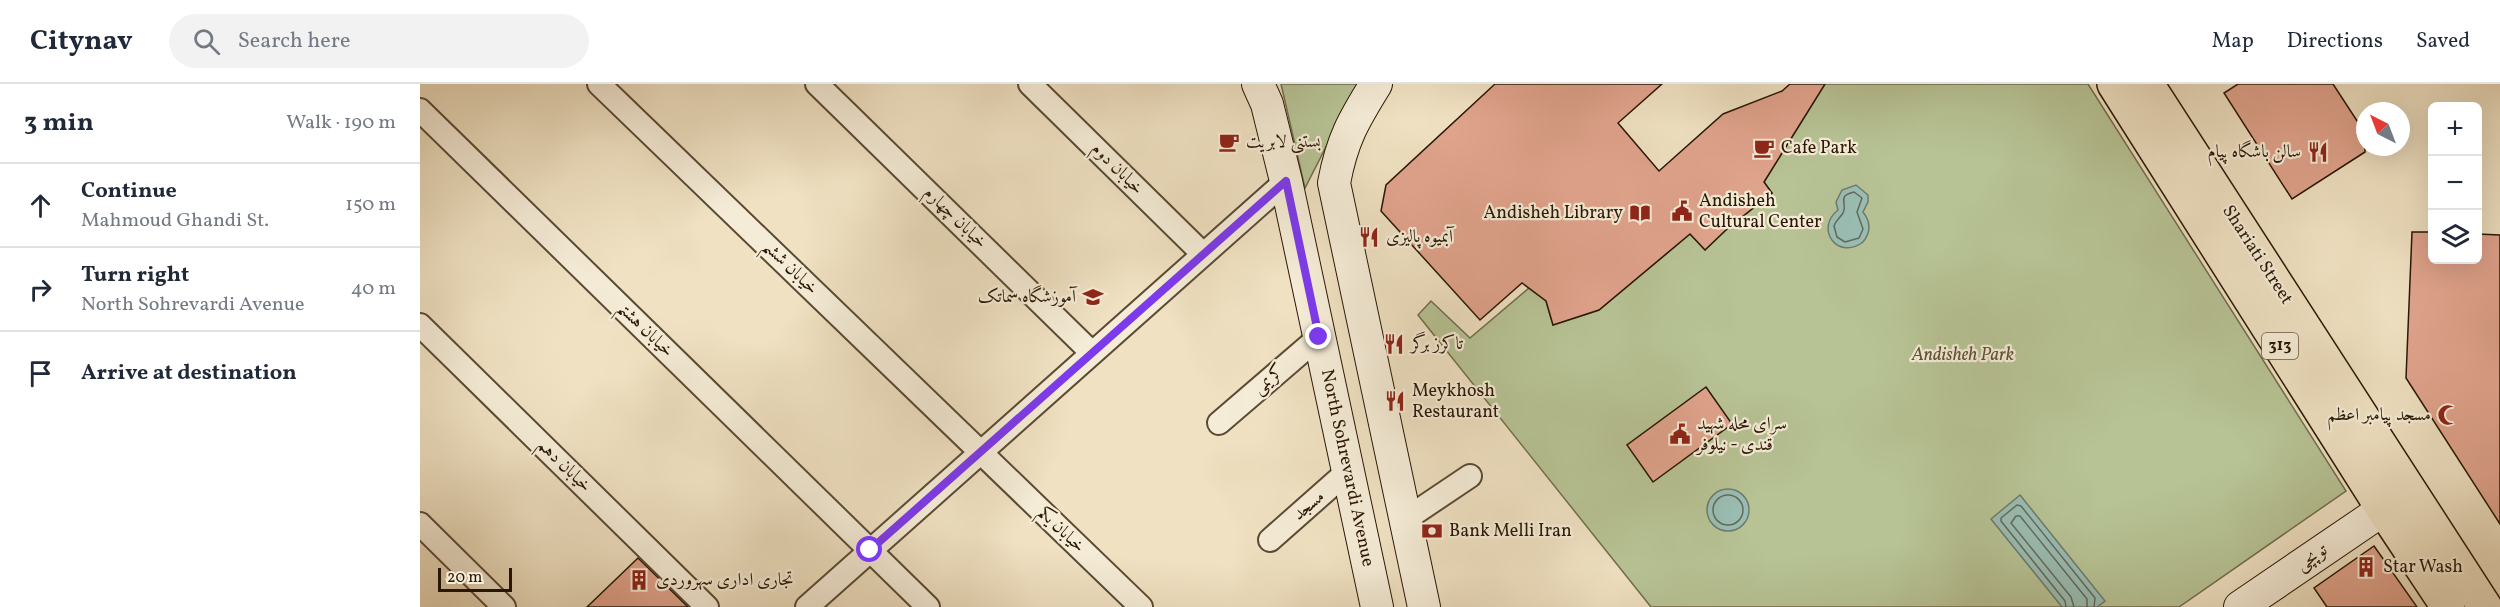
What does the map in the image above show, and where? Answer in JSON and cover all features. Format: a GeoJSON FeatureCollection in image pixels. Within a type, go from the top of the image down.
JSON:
{"type":"FeatureCollection","features":[{"type":"Feature","properties":{"kind":"main road","name":"North Sohrevardi Avenue"},"geometry":{"type":"LineString","coordinates":[[1258,84],[1267,104],[1286,181],[1377,607]]}},
{"type":"Feature","properties":{"kind":"main road"},"geometry":{"type":"LineString","coordinates":[[1376,84],[1354,119],[1340,151],[1334,183],[1424,607]]}},
{"type":"Feature","properties":{"kind":"main road","name":"Shariati Street"},"geometry":{"type":"LineString","coordinates":[[2114,84],[2396,500],[2485,607]]}},
{"type":"Feature","properties":{"kind":"main road","name":"Shariati Street"},"geometry":{"type":"LineString","coordinates":[[2147,84],[2396,500],[2448,607]]}},
{"type":"Feature","properties":{"kind":"main road","name":"توپچی"},"geometry":{"type":"LineString","coordinates":[[2240,607],[2396,500]]}},
{"type":"Feature","properties":{"kind":"street","name":"خیابان ششم"},"geometry":{"type":"LineString","coordinates":[[599,84],[981,452]]}},
{"type":"Feature","properties":{"kind":"street","name":"خیابان چهارم"},"geometry":{"type":"LineString","coordinates":[[817,84],[1092,353]]}},
{"type":"Feature","properties":{"kind":"street","name":"خیابان دوم"},"geometry":{"type":"LineString","coordinates":[[1030,84],[1203,254]]}},
{"type":"Feature","properties":{"kind":"street","name":"خیابان هشتم"},"geometry":{"type":"LineString","coordinates":[[420,110],[928,607]]}},
{"type":"Feature","properties":{"kind":"street"},"geometry":{"type":"LineString","coordinates":[[807,607],[1286,181]]}},
{"type":"Feature","properties":{"kind":"street","name":"خیابان دهم"},"geometry":{"type":"LineString","coordinates":[[420,325],[707,607]]}},
{"type":"Feature","properties":{"kind":"street","name":"کریمی"},"geometry":{"type":"LineString","coordinates":[[1219,423],[1319,337]]}},
{"type":"Feature","properties":{"kind":"street","name":"خیابان یکم"},"geometry":{"type":"LineString","coordinates":[[981,452],[1142,607]]}},
{"type":"Feature","properties":{"kind":"street","name":"مسجد"},"geometry":{"type":"LineString","coordinates":[[1270,540],[1348,471]]}},
{"type":"Feature","properties":{"kind":"street"},"geometry":{"type":"LineString","coordinates":[[1406,519],[1470,476]]}},
{"type":"Feature","properties":{"kind":"street"},"geometry":{"type":"LineString","coordinates":[[420,524],[504,607]]}},
{"type":"Feature","properties":{"kind":"green space"},"geometry":{"type":"Polygon","coordinates":[[[1281,84],[1358,84],[1305,188],[1281,84]]]}},
{"type":"Feature","properties":{"kind":"green space","name":"Andisheh Park"},"geometry":{"type":"Polygon","coordinates":[[[1825,84],[2088,84],[2346,491],[2179,607],[1651,607],[1418,315],[1431,301],[1470,338],[1529,288],[1546,301],[1553,325],[1599,310],[1690,234],[1705,250],[1772,193],[1764,182],[1825,84]]]}},
{"type":"Feature","properties":{"kind":"water"},"geometry":{"type":"Polygon","coordinates":[[[1856,185],[1868,195],[1868,202],[1863,212],[1869,223],[1869,231],[1863,242],[1854,247],[1845,248],[1832,240],[1828,226],[1838,210],[1836,202],[1842,190],[1856,185]]]}},
{"type":"Feature","properties":{"kind":"water"},"geometry":{"type":"Polygon","coordinates":[[[1728,489],[1743,495],[1749,510],[1743,525],[1728,531],[1713,525],[1707,510],[1713,495],[1728,489]]]}},
{"type":"Feature","properties":{"kind":"water"},"geometry":{"type":"Polygon","coordinates":[[[2020,495],[2105,601],[2097,607],[2062,607],[1991,519],[2020,495]]]}},
{"type":"Feature","properties":{"kind":"building"},"geometry":{"type":"Polygon","coordinates":[[[1495,84],[1662,84],[1618,123],[1659,171],[1723,114],[1782,91],[1790,84],[1825,84],[1764,182],[1772,193],[1705,250],[1690,234],[1599,310],[1553,325],[1546,301],[1522,283],[1480,320],[1381,211],[1386,185],[1495,84]]]}},
{"type":"Feature","properties":{"kind":"building"},"geometry":{"type":"Polygon","coordinates":[[[2238,84],[2333,84],[2356,119],[2356,156],[2359,156],[2292,199],[2224,93],[2238,84]]]}},
{"type":"Feature","properties":{"kind":"building"},"geometry":{"type":"Polygon","coordinates":[[[2412,232],[2428,232],[2428,264],[2482,264],[2482,234],[2500,235],[2500,524],[2406,378],[2412,232]]]}},
{"type":"Feature","properties":{"kind":"building","name":"سرای محله شهید قندی - نیلوفر"},"geometry":{"type":"Polygon","coordinates":[[[1706,387],[1732,424],[1653,482],[1627,445],[1706,387]]]}},
{"type":"Feature","properties":{"kind":"building","name":"Star Wash"},"geometry":{"type":"Polygon","coordinates":[[[2374,546],[2417,607],[2327,607],[2314,588],[2374,546]]]}},
{"type":"Feature","properties":{"kind":"building","name":"تجاری اداری سهروردی"},"geometry":{"type":"Polygon","coordinates":[[[638,558],[688,607],[587,607],[638,558]]]}},
{"type":"Feature","properties":{"kind":"place","name":"بستنی لابریت"},"geometry":{"type":"Point","coordinates":[1229,142]}},
{"type":"Feature","properties":{"kind":"place","name":"Cafe Park"},"geometry":{"type":"Point","coordinates":[1764,148]}},
{"type":"Feature","properties":{"kind":"place","name":"سالن باشگاه پیام"},"geometry":{"type":"Point","coordinates":[2318,152]}},
{"type":"Feature","properties":{"kind":"place","name":"Andisheh Cultural Center"},"geometry":{"type":"Point","coordinates":[1682,211]}},
{"type":"Feature","properties":{"kind":"place","name":"Andisheh Library"},"geometry":{"type":"Point","coordinates":[1640,213]}},
{"type":"Feature","properties":{"kind":"place","name":"آبمیوه پالیزی"},"geometry":{"type":"Point","coordinates":[1369,237]}},
{"type":"Feature","properties":{"kind":"place","name":"آموزشگاه سماتک"},"geometry":{"type":"Point","coordinates":[1093,297]}},
{"type":"Feature","properties":{"kind":"place","name":"تاکرز برگر"},"geometry":{"type":"Point","coordinates":[1394,344]}},
{"type":"Feature","properties":{"kind":"place","name":"Meykhosh Restaurant"},"geometry":{"type":"Point","coordinates":[1395,401]}},
{"type":"Feature","properties":{"kind":"place","name":"مسجد پیامبر اعظم"},"geometry":{"type":"Point","coordinates":[2448,415]}},
{"type":"Feature","properties":{"kind":"place","name":"سرای محله شهید قندی - نیلوفر"},"geometry":{"type":"Point","coordinates":[1680,434]}},
{"type":"Feature","properties":{"kind":"place","name":"Bank Melli Iran"},"geometry":{"type":"Point","coordinates":[1432,531]}},
{"type":"Feature","properties":{"kind":"place","name":"Star Wash"},"geometry":{"type":"Point","coordinates":[2366,567]}},
{"type":"Feature","properties":{"kind":"place","name":"تجاری اداری سهروردی"},"geometry":{"type":"Point","coordinates":[639,580]}},
{"type":"Feature","properties":{"kind":"route"},"geometry":{"type":"LineString","coordinates":[[870,550],[1286,181],[1319,337]]}}]}
